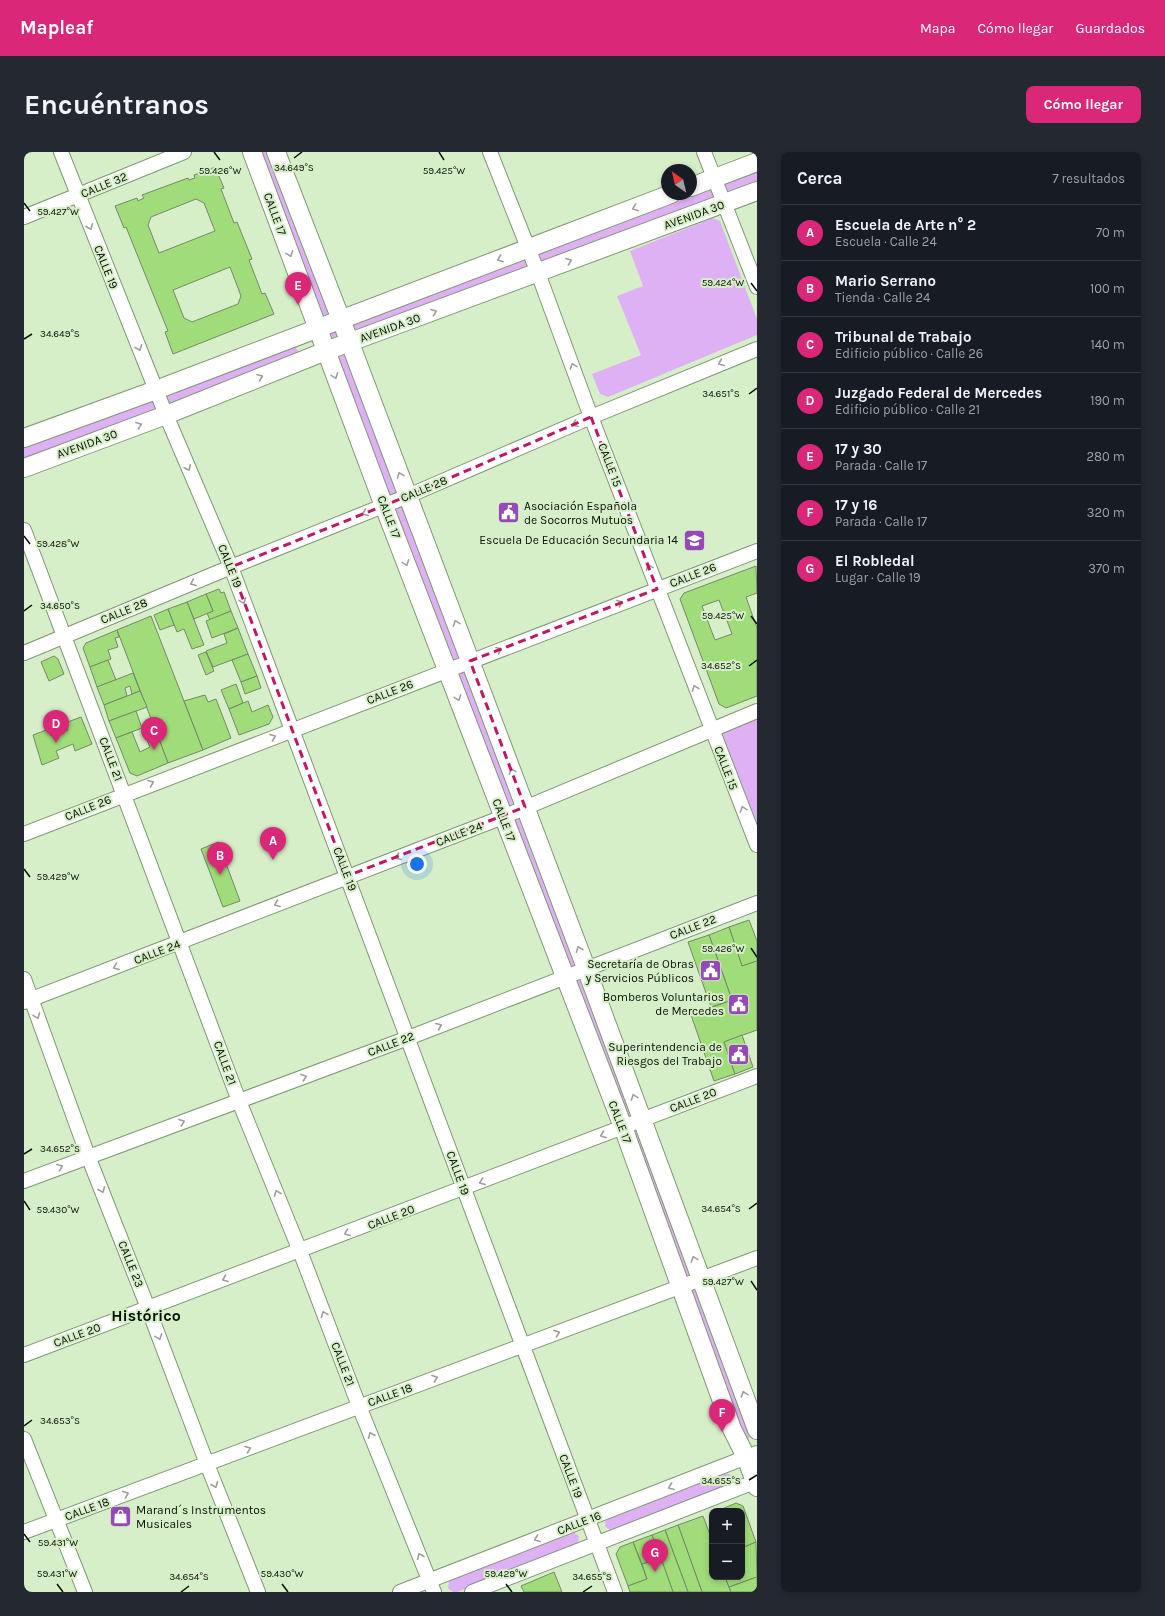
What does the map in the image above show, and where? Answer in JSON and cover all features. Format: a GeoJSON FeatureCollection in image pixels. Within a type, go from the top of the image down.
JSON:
{"type":"FeatureCollection","features":[{"type":"Feature","properties":{"kind":"main road","name":"CALLE 17"},"geometry":{"type":"LineString","coordinates":[[252,152],[384,506],[622,1127],[736,1440],[752,1455],[756,1483]]}},
{"type":"Feature","properties":{"kind":"main road","name":"CALLE 17"},"geometry":{"type":"LineString","coordinates":[[276,152],[342,320],[586,968],[757,1430]]}},
{"type":"Feature","properties":{"kind":"main road"},"geometry":{"type":"LineString","coordinates":[[697,185],[757,162]]}},
{"type":"Feature","properties":{"kind":"main road","name":"AVENIDA 30"},"geometry":{"type":"LineString","coordinates":[[24,468],[166,415],[326,351],[757,191]]}},
{"type":"Feature","properties":{"kind":"main road","name":"AVENIDA 30"},"geometry":{"type":"LineString","coordinates":[[24,438],[342,320],[661,198]]}},
{"type":"Feature","properties":{"kind":"street","name":"CALLE 19"},"geometry":{"type":"LineString","coordinates":[[60,152],[166,415],[231,567],[408,1038],[521,1347],[615,1592]]}},
{"type":"Feature","properties":{"kind":"street","name":"CALLE 32"},"geometry":{"type":"LineString","coordinates":[[24,217],[184,152]]}},
{"type":"Feature","properties":{"kind":"street","name":"CALLE 15"},"geometry":{"type":"LineString","coordinates":[[490,152],[538,273],[591,417],[757,845]]}},
{"type":"Feature","properties":{"kind":"street"},"geometry":{"type":"LineString","coordinates":[[704,152],[757,287]]}},
{"type":"Feature","properties":{"kind":"street","name":"CALLE 28"},"geometry":{"type":"LineString","coordinates":[[24,653],[231,567],[384,506],[591,417],[757,349]]}},
{"type":"Feature","properties":{"kind":"street","name":"CALLE 21"},"geometry":{"type":"LineString","coordinates":[[24,530],[240,1101],[300,1251],[359,1406],[432,1586]]}},
{"type":"Feature","properties":{"kind":"street","name":"CALLE 26"},"geometry":{"type":"LineString","coordinates":[[24,834],[124,794],[757,551]]}},
{"type":"Feature","properties":{"kind":"street","name":"CALLE 24"},"geometry":{"type":"LineString","coordinates":[[28,1001],[347,876],[503,817],[757,711]]}},
{"type":"Feature","properties":{"kind":"street","name":"CALLE 22"},"geometry":{"type":"LineString","coordinates":[[24,1181],[408,1038],[757,903]]}},
{"type":"Feature","properties":{"kind":"street","name":"CALLE 23"},"geometry":{"type":"LineString","coordinates":[[24,979],[28,1001],[258,1592]]}},
{"type":"Feature","properties":{"kind":"street","name":"CALLE 20"},"geometry":{"type":"LineString","coordinates":[[24,1355],[464,1189],[642,1119],[757,1076]]}},
{"type":"Feature","properties":{"kind":"street","name":"CALLE 18"},"geometry":{"type":"LineString","coordinates":[[24,1532],[757,1258]]}},
{"type":"Feature","properties":{"kind":"street"},"geometry":{"type":"LineString","coordinates":[[24,1440],[84,1592]]}},
{"type":"Feature","properties":{"kind":"street","name":"CALLE 16"},"geometry":{"type":"LineString","coordinates":[[400,1592],[432,1586],[588,1519],[752,1455]]}},
{"type":"Feature","properties":{"kind":"street"},"geometry":{"type":"LineString","coordinates":[[472,1592],[756,1483]]}},
{"type":"Feature","properties":{"kind":"highlighted area"},"geometry":{"type":"Polygon","coordinates":[[[591,417],[657,589],[470,661],[525,807],[347,876],[231,567],[408,496],[591,417]]]}},
{"type":"Feature","properties":{"kind":"shaded area"},"geometry":{"type":"Polygon","coordinates":[[[253,152],[275,152],[750,1427],[748,1447],[253,152]]]}},
{"type":"Feature","properties":{"kind":"shaded area"},"geometry":{"type":"Polygon","coordinates":[[[757,163],[757,181],[356,335],[351,320],[661,200],[697,200],[697,191],[757,163]]]}},
{"type":"Feature","properties":{"kind":"shaded area"},"geometry":{"type":"Polygon","coordinates":[[[713,218],[720,221],[757,319],[757,335],[608,397],[600,394],[592,374],[641,355],[617,296],[643,286],[630,251],[713,218]]]}},
{"type":"Feature","properties":{"kind":"shaded area"},"geometry":{"type":"Polygon","coordinates":[[[294,343],[299,354],[24,459],[24,446],[294,343]]]}},
{"type":"Feature","properties":{"kind":"shaded area"},"geometry":{"type":"Polygon","coordinates":[[[757,711],[757,845],[711,729],[757,711]]]}},
{"type":"Feature","properties":{"kind":"shaded area"},"geometry":{"type":"Polygon","coordinates":[[[722,1473],[729,1474],[732,1477],[730,1484],[611,1531],[605,1526],[606,1519],[722,1473]]]}},
{"type":"Feature","properties":{"kind":"shaded area"},"geometry":{"type":"Polygon","coordinates":[[[573,1532],[579,1536],[578,1544],[575,1546],[457,1592],[453,1592],[448,1588],[449,1581],[452,1578],[573,1532]]]}},
{"type":"Feature","properties":{"kind":"building"},"geometry":{"type":"Polygon","coordinates":[[[215,167],[224,188],[221,189],[234,223],[237,222],[252,259],[249,260],[262,294],[265,293],[274,314],[173,354],[165,332],[168,331],[126,227],[124,228],[115,206],[137,198],[138,201],[144,198],[142,195],[188,178],[189,180],[195,178],[194,175],[215,167]],[[196,199],[151,217],[148,225],[159,253],[215,231],[204,203],[196,199]],[[230,267],[173,290],[184,318],[192,322],[238,304],[241,296],[230,267]]]}},
{"type":"Feature","properties":{"kind":"building"},"geometry":{"type":"Polygon","coordinates":[[[756,566],[757,593],[746,597],[757,628],[757,696],[726,708],[719,704],[680,599],[684,593],[756,566]],[[719,600],[702,606],[715,640],[732,634],[719,600]]]}},
{"type":"Feature","properties":{"kind":"building"},"geometry":{"type":"Polygon","coordinates":[[[219,589],[221,593],[224,592],[231,611],[210,620],[207,613],[213,611],[206,594],[219,589]]]}},
{"type":"Feature","properties":{"kind":"building"},"geometry":{"type":"Polygon","coordinates":[[[206,594],[213,611],[194,619],[187,602],[206,594]]]}},
{"type":"Feature","properties":{"kind":"building"},"geometry":{"type":"Polygon","coordinates":[[[187,602],[204,645],[192,649],[184,629],[177,632],[168,609],[187,602]]]}},
{"type":"Feature","properties":{"kind":"building"},"geometry":{"type":"Polygon","coordinates":[[[168,609],[174,625],[160,630],[154,615],[168,609]]]}},
{"type":"Feature","properties":{"kind":"building"},"geometry":{"type":"Polygon","coordinates":[[[231,611],[238,628],[212,638],[206,621],[231,611]]]}},
{"type":"Feature","properties":{"kind":"building"},"geometry":{"type":"Polygon","coordinates":[[[151,616],[203,750],[168,763],[117,630],[151,616]]]}},
{"type":"Feature","properties":{"kind":"building"},"geometry":{"type":"Polygon","coordinates":[[[238,628],[248,654],[213,667],[206,651],[227,643],[224,634],[238,628]]]}},
{"type":"Feature","properties":{"kind":"building"},"geometry":{"type":"Polygon","coordinates":[[[117,630],[119,637],[115,638],[118,647],[108,650],[111,659],[90,667],[83,648],[86,643],[117,630]]]}},
{"type":"Feature","properties":{"kind":"building"},"geometry":{"type":"Polygon","coordinates":[[[206,652],[214,671],[206,675],[198,655],[206,652]]]}},
{"type":"Feature","properties":{"kind":"building"},"geometry":{"type":"Polygon","coordinates":[[[248,654],[257,676],[241,682],[232,660],[248,654]]]}},
{"type":"Feature","properties":{"kind":"building"},"geometry":{"type":"Polygon","coordinates":[[[54,656],[58,659],[64,674],[49,681],[41,662],[54,656]]]}},
{"type":"Feature","properties":{"kind":"building"},"geometry":{"type":"Polygon","coordinates":[[[108,660],[116,680],[97,687],[90,667],[108,660]]]}},
{"type":"Feature","properties":{"kind":"building"},"geometry":{"type":"Polygon","coordinates":[[[133,673],[140,691],[132,694],[130,686],[125,688],[127,696],[104,705],[97,687],[133,673]]]}},
{"type":"Feature","properties":{"kind":"building"},"geometry":{"type":"Polygon","coordinates":[[[257,676],[261,688],[245,694],[241,682],[257,676]]]}},
{"type":"Feature","properties":{"kind":"building"},"geometry":{"type":"Polygon","coordinates":[[[236,684],[243,703],[229,709],[221,690],[236,684]]]}},
{"type":"Feature","properties":{"kind":"building"},"geometry":{"type":"Polygon","coordinates":[[[140,691],[147,707],[109,721],[104,705],[140,691]]]}},
{"type":"Feature","properties":{"kind":"building"},"geometry":{"type":"Polygon","coordinates":[[[205,695],[208,702],[216,699],[231,738],[203,750],[184,701],[205,695]]]}},
{"type":"Feature","properties":{"kind":"building"},"geometry":{"type":"Polygon","coordinates":[[[248,701],[252,712],[268,705],[273,717],[269,724],[239,735],[229,709],[248,701]]]}},
{"type":"Feature","properties":{"kind":"building"},"geometry":{"type":"Polygon","coordinates":[[[136,711],[142,728],[116,738],[109,721],[136,711]]]}},
{"type":"Feature","properties":{"kind":"building"},"geometry":{"type":"Polygon","coordinates":[[[81,717],[92,744],[75,751],[73,744],[56,751],[59,758],[42,765],[33,735],[49,729],[51,736],[68,730],[65,723],[81,717]]]}},
{"type":"Feature","properties":{"kind":"building"},"geometry":{"type":"Polygon","coordinates":[[[153,723],[168,763],[137,776],[130,773],[116,738],[132,732],[140,752],[150,747],[142,728],[153,723]]]}},
{"type":"Feature","properties":{"kind":"building"},"geometry":{"type":"Polygon","coordinates":[[[218,842],[240,901],[223,907],[201,849],[218,842]]]}},
{"type":"Feature","properties":{"kind":"building"},"geometry":{"type":"Polygon","coordinates":[[[749,920],[757,941],[757,961],[742,966],[729,927],[749,920]]]}},
{"type":"Feature","properties":{"kind":"building","name":"Bomberos Voluntarios de Mercedes"},"geometry":{"type":"Polygon","coordinates":[[[729,927],[742,966],[757,961],[757,1030],[724,1042],[735,1074],[714,1081],[691,1015],[732,1000],[709,935],[729,927]]]}},
{"type":"Feature","properties":{"kind":"building","name":"Secretaría de Obras y Servicios Públicos"},"geometry":{"type":"Polygon","coordinates":[[[709,935],[732,1000],[711,1007],[688,942],[709,935]]]}},
{"type":"Feature","properties":{"kind":"building","name":"Superintendencia de Riesgos del Trabajo"},"geometry":{"type":"Polygon","coordinates":[[[742,1035],[753,1067],[735,1074],[724,1042],[742,1035]]]}},
{"type":"Feature","properties":{"kind":"building"},"geometry":{"type":"Polygon","coordinates":[[[736,1503],[743,1506],[744,1508],[724,1508],[736,1503]]]}},
{"type":"Feature","properties":{"kind":"building"},"geometry":{"type":"Polygon","coordinates":[[[745,1512],[756,1542],[745,1547],[745,1512]]]}},
{"type":"Feature","properties":{"kind":"building"},"geometry":{"type":"Polygon","coordinates":[[[703,1516],[709,1532],[709,1580],[726,1580],[731,1592],[702,1592],[678,1525],[703,1516]]]}},
{"type":"Feature","properties":{"kind":"building"},"geometry":{"type":"Polygon","coordinates":[[[678,1525],[702,1592],[688,1592],[665,1530],[678,1525]]]}},
{"type":"Feature","properties":{"kind":"building"},"geometry":{"type":"Polygon","coordinates":[[[665,1530],[688,1592],[673,1592],[652,1535],[665,1530]]]}},
{"type":"Feature","properties":{"kind":"building"},"geometry":{"type":"Polygon","coordinates":[[[652,1535],[661,1558],[642,1564],[633,1542],[652,1535]]]}},
{"type":"Feature","properties":{"kind":"building"},"geometry":{"type":"Polygon","coordinates":[[[633,1542],[647,1579],[628,1586],[616,1554],[620,1547],[633,1542]]]}},
{"type":"Feature","properties":{"kind":"building"},"geometry":{"type":"Polygon","coordinates":[[[756,1542],[757,1577],[729,1587],[726,1580],[745,1580],[745,1547],[756,1542]]]}},
{"type":"Feature","properties":{"kind":"building"},"geometry":{"type":"Polygon","coordinates":[[[661,1558],[673,1592],[630,1592],[628,1586],[647,1579],[642,1564],[661,1558]]]}},
{"type":"Feature","properties":{"kind":"building"},"geometry":{"type":"Polygon","coordinates":[[[554,1572],[562,1592],[524,1592],[521,1586],[554,1572]]]}},
{"type":"Feature","properties":{"kind":"building"},"geometry":{"type":"Polygon","coordinates":[[[757,1577],[757,1592],[731,1592],[729,1587],[757,1577]]]}},
{"type":"Feature","properties":{"kind":"place","name":"17 y 30"},"geometry":{"type":"Point","coordinates":[298,305]}},
{"type":"Feature","properties":{"kind":"place","name":"Asociación Española de Socorros Mutuos"},"geometry":{"type":"Point","coordinates":[508,513]}},
{"type":"Feature","properties":{"kind":"place","name":"Escuela De Educación Secundaria 14"},"geometry":{"type":"Point","coordinates":[694,540]}},
{"type":"Feature","properties":{"kind":"place","name":"Juzgado Federal de Mercedes"},"geometry":{"type":"Point","coordinates":[56,743]}},
{"type":"Feature","properties":{"kind":"place","name":"Tribunal de Trabajo"},"geometry":{"type":"Point","coordinates":[154,750]}},
{"type":"Feature","properties":{"kind":"place","name":"Escuela de Arte n° 2"},"geometry":{"type":"Point","coordinates":[273,860]}},
{"type":"Feature","properties":{"kind":"place","name":"Mario Serrano"},"geometry":{"type":"Point","coordinates":[220,875]}},
{"type":"Feature","properties":{"kind":"place","name":"Secretaría de Obras y Servicios Públicos"},"geometry":{"type":"Point","coordinates":[710,971]}},
{"type":"Feature","properties":{"kind":"place","name":"Bomberos Voluntarios de Mercedes"},"geometry":{"type":"Point","coordinates":[739,1004]}},
{"type":"Feature","properties":{"kind":"place","name":"Superintendencia de Riesgos del Trabajo"},"geometry":{"type":"Point","coordinates":[738,1054]}},
{"type":"Feature","properties":{"kind":"place","name":"17 y 16"},"geometry":{"type":"Point","coordinates":[722,1432]}},
{"type":"Feature","properties":{"kind":"place","name":"Marand´s Instrumentos Musicales"},"geometry":{"type":"Point","coordinates":[121,1517]}},
{"type":"Feature","properties":{"kind":"place","name":"El Robledal"},"geometry":{"type":"Point","coordinates":[655,1572]}},
{"type":"Feature","properties":{"kind":"district","name":"Histórico"},"geometry":{"type":"Point","coordinates":[146,1315]}}]}
